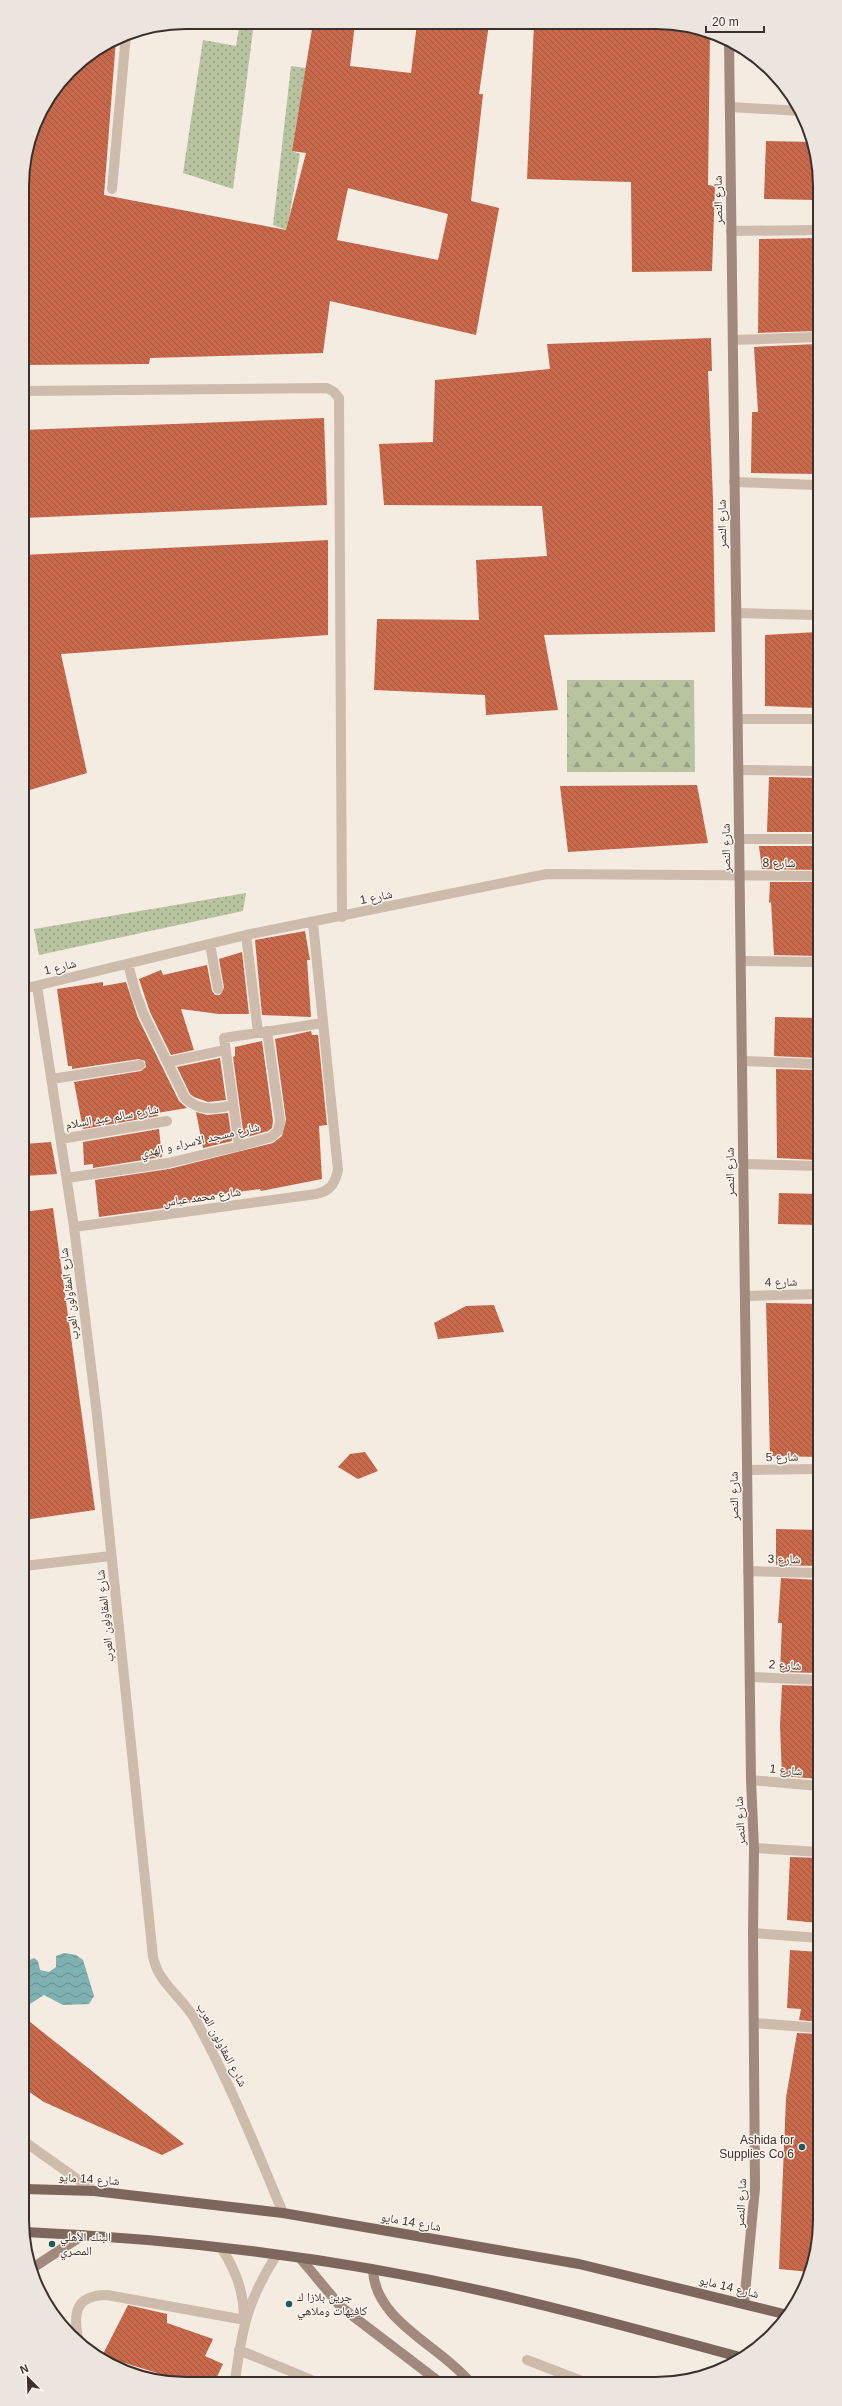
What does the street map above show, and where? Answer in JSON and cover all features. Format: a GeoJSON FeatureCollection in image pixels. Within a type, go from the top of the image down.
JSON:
{"type":"FeatureCollection","features":[{"type":"Feature","properties":{"kind":"main road","name":"شارع 14 مايو"},"geometry":{"type":"LineString","coordinates":[[29,2189],[94,2191],[283,2213],[579,2264],[783,2314]]}},
{"type":"Feature","properties":{"kind":"main road"},"geometry":{"type":"LineString","coordinates":[[29,2232],[117,2236],[373,2270],[487,2292],[735,2356]]}},
{"type":"Feature","properties":{"kind":"street"},"geometry":{"type":"LineString","coordinates":[[112,189],[125,41]]}},
{"type":"Feature","properties":{"kind":"street","name":"شارع النصر"},"geometry":{"type":"LineString","coordinates":[[729,47],[748,1571],[751,1780],[754,1848],[753,1933],[755,2188],[744,2304]]}},
{"type":"Feature","properties":{"kind":"street"},"geometry":{"type":"LineString","coordinates":[[730,107],[794,111]]}},
{"type":"Feature","properties":{"kind":"street"},"geometry":{"type":"LineString","coordinates":[[731,231],[813,230]]}},
{"type":"Feature","properties":{"kind":"street"},"geometry":{"type":"LineString","coordinates":[[732,340],[813,338]]}},
{"type":"Feature","properties":{"kind":"street"},"geometry":{"type":"LineString","coordinates":[[29,391],[327,388],[334,392],[339,398],[342,917]]}},
{"type":"Feature","properties":{"kind":"street"},"geometry":{"type":"LineString","coordinates":[[734,482],[813,485]]}},
{"type":"Feature","properties":{"kind":"street"},"geometry":{"type":"LineString","coordinates":[[736,613],[813,615]]}},
{"type":"Feature","properties":{"kind":"street"},"geometry":{"type":"LineString","coordinates":[[738,719],[813,719]]}},
{"type":"Feature","properties":{"kind":"street"},"geometry":{"type":"LineString","coordinates":[[738,770],[813,770]]}},
{"type":"Feature","properties":{"kind":"street"},"geometry":{"type":"LineString","coordinates":[[739,839],[813,839]]}},
{"type":"Feature","properties":{"kind":"street","name":"شارع 1"},"geometry":{"type":"LineString","coordinates":[[29,988],[246,936],[547,874],[740,876]]}},
{"type":"Feature","properties":{"kind":"street","name":"شارع 8"},"geometry":{"type":"LineString","coordinates":[[740,876],[813,876]]}},
{"type":"Feature","properties":{"kind":"street"},"geometry":{"type":"LineString","coordinates":[[239,1146],[224,1040],[226,1037],[323,1023],[314,923]]}},
{"type":"Feature","properties":{"kind":"street"},"geometry":{"type":"LineString","coordinates":[[246,936],[263,1032]]}},
{"type":"Feature","properties":{"kind":"street"},"geometry":{"type":"LineString","coordinates":[[210,944],[218,989]]}},
{"type":"Feature","properties":{"kind":"street"},"geometry":{"type":"LineString","coordinates":[[741,960],[813,962]]}},
{"type":"Feature","properties":{"kind":"street"},"geometry":{"type":"LineString","coordinates":[[128,964],[139,1001],[180,1090],[192,1105],[210,1109],[233,1105]]}},
{"type":"Feature","properties":{"kind":"street","name":"شارع المقاولون العرب"},"geometry":{"type":"LineString","coordinates":[[37,986],[74,1228],[155,1966],[162,1980],[182,2000],[197,2022],[234,2095],[283,2213]]}},
{"type":"Feature","properties":{"kind":"street","name":"شارع محمد عباس"},"geometry":{"type":"LineString","coordinates":[[74,1228],[316,1194],[331,1187],[336,1180],[338,1170],[323,1023]]}},
{"type":"Feature","properties":{"kind":"street","name":"شارع مسجد الاسراء و الهدي"},"geometry":{"type":"LineString","coordinates":[[67,1178],[168,1163],[271,1137],[278,1131],[280,1121],[263,1032]]}},
{"type":"Feature","properties":{"kind":"street"},"geometry":{"type":"LineString","coordinates":[[168,1062],[225,1050]]}},
{"type":"Feature","properties":{"kind":"street"},"geometry":{"type":"LineString","coordinates":[[742,1061],[813,1064]]}},
{"type":"Feature","properties":{"kind":"street"},"geometry":{"type":"LineString","coordinates":[[52,1079],[140,1065]]}},
{"type":"Feature","properties":{"kind":"street","name":"شارع سالم عبد السلام"},"geometry":{"type":"LineString","coordinates":[[61,1139],[167,1121]]}},
{"type":"Feature","properties":{"kind":"street"},"geometry":{"type":"LineString","coordinates":[[743,1164],[813,1166]]}},
{"type":"Feature","properties":{"kind":"street","name":"شارع 4"},"geometry":{"type":"LineString","coordinates":[[745,1296],[813,1294]]}},
{"type":"Feature","properties":{"kind":"street","name":"شارع 5"},"geometry":{"type":"LineString","coordinates":[[747,1470],[813,1469]]}},
{"type":"Feature","properties":{"kind":"street"},"geometry":{"type":"LineString","coordinates":[[29,1565],[111,1556]]}},
{"type":"Feature","properties":{"kind":"street","name":"شارع 3"},"geometry":{"type":"LineString","coordinates":[[748,1571],[813,1573]]}},
{"type":"Feature","properties":{"kind":"street","name":"شارع 2"},"geometry":{"type":"LineString","coordinates":[[750,1676],[813,1680]]}},
{"type":"Feature","properties":{"kind":"street","name":"شارع 1"},"geometry":{"type":"LineString","coordinates":[[751,1780],[813,1785]]}},
{"type":"Feature","properties":{"kind":"street"},"geometry":{"type":"LineString","coordinates":[[754,1848],[813,1852]]}},
{"type":"Feature","properties":{"kind":"street"},"geometry":{"type":"LineString","coordinates":[[753,1933],[813,1938]]}},
{"type":"Feature","properties":{"kind":"street"},"geometry":{"type":"LineString","coordinates":[[754,2023],[813,2028]]}},
{"type":"Feature","properties":{"kind":"street"},"geometry":{"type":"LineString","coordinates":[[29,2145],[94,2191]]}},
{"type":"Feature","properties":{"kind":"street"},"geometry":{"type":"LineString","coordinates":[[36,2267],[83,2235]]}},
{"type":"Feature","properties":{"kind":"street"},"geometry":{"type":"LineString","coordinates":[[222,2249],[238,2278],[243,2295],[245,2320]]}},
{"type":"Feature","properties":{"kind":"street"},"geometry":{"type":"LineString","coordinates":[[236,2377],[245,2320],[254,2295],[276,2256]]}},
{"type":"Feature","properties":{"kind":"street"},"geometry":{"type":"LineString","coordinates":[[301,2260],[341,2307],[433,2377]]}},
{"type":"Feature","properties":{"kind":"street"},"geometry":{"type":"LineString","coordinates":[[373,2270],[376,2291],[388,2310],[464,2377]]}},
{"type":"Feature","properties":{"kind":"street"},"geometry":{"type":"LineString","coordinates":[[77,2333],[75,2325],[76,2312],[83,2301],[94,2295],[107,2295],[245,2320]]}},
{"type":"Feature","properties":{"kind":"street"},"geometry":{"type":"LineString","coordinates":[[239,2350],[304,2377]]}},
{"type":"Feature","properties":{"kind":"street"},"geometry":{"type":"LineString","coordinates":[[527,2360],[572,2377]]}},
{"type":"Feature","properties":{"kind":"green space"},"geometry":{"type":"Polygon","coordinates":[[[239,29],[253,29],[233,189],[183,173],[203,40],[236,46],[239,29]]]}},
{"type":"Feature","properties":{"kind":"green space"},"geometry":{"type":"Polygon","coordinates":[[[291,66],[306,68],[292,151],[300,154],[287,230],[273,225],[291,66]]]}},
{"type":"Feature","properties":{"kind":"green space"},"geometry":{"type":"Polygon","coordinates":[[[567,680],[694,680],[695,772],[567,772],[567,680]]]}},
{"type":"Feature","properties":{"kind":"green space"},"geometry":{"type":"Polygon","coordinates":[[[246,893],[243,911],[39,955],[34,929],[246,893]]]}},
{"type":"Feature","properties":{"kind":"water"},"geometry":{"type":"Polygon","coordinates":[[[64,1953],[76,1955],[83,1960],[94,1996],[89,2004],[63,2005],[44,1995],[29,2004],[29,1960],[34,1958],[38,1961],[40,1970],[49,1972],[56,1967],[56,1956],[64,1953]]]}},
{"type":"Feature","properties":{"kind":"building"},"geometry":{"type":"Polygon","coordinates":[[[312,29],[354,29],[350,66],[411,73],[416,29],[488,29],[479,94],[483,94],[471,201],[499,208],[476,335],[330,301],[323,353],[150,358],[149,364],[29,365],[29,176],[34,145],[45,116],[61,90],[90,61],[116,45],[104,195],[286,230],[306,153],[292,151],[312,29]],[[348,188],[337,240],[438,260],[448,214],[348,188]]]}},
{"type":"Feature","properties":{"kind":"building"},"geometry":{"type":"Polygon","coordinates":[[[534,29],[666,29],[697,34],[710,38],[708,185],[715,186],[712,271],[632,272],[631,182],[527,179],[534,29]]]}},
{"type":"Feature","properties":{"kind":"building"},"geometry":{"type":"Polygon","coordinates":[[[766,141],[807,142],[812,165],[813,200],[764,199],[766,141]]]}},
{"type":"Feature","properties":{"kind":"building"},"geometry":{"type":"Polygon","coordinates":[[[813,238],[813,331],[758,333],[759,239],[813,238]]]}},
{"type":"Feature","properties":{"kind":"building"},"geometry":{"type":"Polygon","coordinates":[[[711,338],[712,371],[708,371],[713,499],[715,632],[544,635],[558,710],[486,715],[485,695],[374,690],[377,619],[479,620],[476,560],[547,556],[542,506],[384,505],[379,444],[433,442],[435,380],[550,369],[547,344],[711,338]]]}},
{"type":"Feature","properties":{"kind":"building"},"geometry":{"type":"Polygon","coordinates":[[[813,344],[813,474],[751,473],[752,412],[758,412],[754,347],[813,344]]]}},
{"type":"Feature","properties":{"kind":"building"},"geometry":{"type":"Polygon","coordinates":[[[324,418],[327,505],[29,518],[29,430],[324,418]]]}},
{"type":"Feature","properties":{"kind":"building"},"geometry":{"type":"Polygon","coordinates":[[[328,540],[328,635],[61,654],[87,773],[29,790],[29,555],[328,540]]]}},
{"type":"Feature","properties":{"kind":"building"},"geometry":{"type":"Polygon","coordinates":[[[813,632],[813,708],[765,706],[765,635],[813,632]]]}},
{"type":"Feature","properties":{"kind":"building"},"geometry":{"type":"Polygon","coordinates":[[[769,777],[813,778],[813,832],[767,832],[769,777]]]}},
{"type":"Feature","properties":{"kind":"building"},"geometry":{"type":"Polygon","coordinates":[[[697,785],[708,843],[568,852],[560,786],[697,785]]]}},
{"type":"Feature","properties":{"kind":"building"},"geometry":{"type":"Polygon","coordinates":[[[759,846],[813,846],[813,870],[762,869],[759,846]]]}},
{"type":"Feature","properties":{"kind":"building"},"geometry":{"type":"Polygon","coordinates":[[[770,882],[813,882],[813,956],[774,955],[771,902],[769,903],[770,882]]]}},
{"type":"Feature","properties":{"kind":"building"},"geometry":{"type":"Polygon","coordinates":[[[305,931],[310,960],[307,960],[311,1017],[262,1015],[255,940],[305,931]]]}},
{"type":"Feature","properties":{"kind":"building"},"geometry":{"type":"Polygon","coordinates":[[[242,952],[249,1014],[219,1014],[181,1009],[194,1050],[171,1055],[150,1012],[139,979],[161,970],[163,975],[207,965],[212,991],[215,995],[220,995],[224,988],[219,959],[242,952]]]}},
{"type":"Feature","properties":{"kind":"building"},"geometry":{"type":"Polygon","coordinates":[[[103,982],[103,986],[126,982],[138,1018],[179,1101],[187,1108],[157,1113],[158,1116],[83,1129],[74,1082],[141,1071],[146,1067],[145,1061],[139,1059],[72,1069],[72,1066],[68,1066],[57,989],[103,982]]]}},
{"type":"Feature","properties":{"kind":"building"},"geometry":{"type":"Polygon","coordinates":[[[775,1017],[813,1018],[813,1058],[774,1056],[775,1017]]]}},
{"type":"Feature","properties":{"kind":"building"},"geometry":{"type":"Polygon","coordinates":[[[311,1031],[312,1035],[318,1035],[327,1125],[319,1126],[322,1179],[261,1191],[260,1189],[193,1198],[193,1202],[164,1208],[99,1217],[95,1180],[169,1169],[273,1143],[282,1136],[286,1120],[275,1039],[311,1031]]]}},
{"type":"Feature","properties":{"kind":"building"},"geometry":{"type":"Polygon","coordinates":[[[262,1041],[273,1121],[272,1128],[268,1131],[244,1138],[233,1057],[235,1056],[235,1047],[262,1041]]]}},
{"type":"Feature","properties":{"kind":"building"},"geometry":{"type":"Polygon","coordinates":[[[220,1058],[226,1100],[208,1102],[194,1097],[190,1094],[177,1067],[220,1058]]]}},
{"type":"Feature","properties":{"kind":"building"},"geometry":{"type":"Polygon","coordinates":[[[776,1069],[813,1070],[813,1160],[777,1158],[776,1069]]]}},
{"type":"Feature","properties":{"kind":"building"},"geometry":{"type":"Polygon","coordinates":[[[196,1112],[207,1115],[228,1113],[232,1141],[203,1148],[196,1112]]]}},
{"type":"Feature","properties":{"kind":"building"},"geometry":{"type":"Polygon","coordinates":[[[159,1129],[162,1157],[93,1168],[93,1164],[84,1165],[83,1142],[159,1129]]]}},
{"type":"Feature","properties":{"kind":"building"},"geometry":{"type":"Polygon","coordinates":[[[51,1142],[57,1174],[29,1176],[29,1144],[51,1142]]]}},
{"type":"Feature","properties":{"kind":"building"},"geometry":{"type":"Polygon","coordinates":[[[779,1193],[813,1194],[813,1225],[778,1224],[779,1193]]]}},
{"type":"Feature","properties":{"kind":"building"},"geometry":{"type":"Polygon","coordinates":[[[53,1208],[95,1510],[29,1519],[29,1211],[53,1208]]]}},
{"type":"Feature","properties":{"kind":"building"},"geometry":{"type":"Polygon","coordinates":[[[766,1303],[813,1304],[813,1457],[770,1456],[766,1303]]]}},
{"type":"Feature","properties":{"kind":"building"},"geometry":{"type":"Polygon","coordinates":[[[494,1305],[504,1332],[438,1339],[434,1323],[466,1306],[494,1305]]]}},
{"type":"Feature","properties":{"kind":"building"},"geometry":{"type":"Polygon","coordinates":[[[365,1452],[378,1471],[358,1479],[338,1467],[350,1454],[365,1452]]]}},
{"type":"Feature","properties":{"kind":"building"},"geometry":{"type":"Polygon","coordinates":[[[776,1529],[813,1530],[813,1566],[776,1565],[776,1529]]]}},
{"type":"Feature","properties":{"kind":"building"},"geometry":{"type":"Polygon","coordinates":[[[781,1578],[813,1580],[813,1673],[780,1672],[782,1623],[778,1623],[781,1578]]]}},
{"type":"Feature","properties":{"kind":"building"},"geometry":{"type":"Polygon","coordinates":[[[782,1685],[813,1686],[813,1779],[782,1776],[780,1726],[782,1685]]]}},
{"type":"Feature","properties":{"kind":"building"},"geometry":{"type":"Polygon","coordinates":[[[790,1857],[813,1858],[813,1922],[787,1920],[790,1857]]]}},
{"type":"Feature","properties":{"kind":"building"},"geometry":{"type":"Polygon","coordinates":[[[790,1950],[813,1952],[813,2021],[799,2020],[801,2009],[787,2008],[790,1950]]]}},
{"type":"Feature","properties":{"kind":"building"},"geometry":{"type":"Polygon","coordinates":[[[29,2021],[184,2144],[162,2155],[44,2102],[29,2092],[29,2021]]]}},
{"type":"Feature","properties":{"kind":"building"},"geometry":{"type":"Polygon","coordinates":[[[797,2033],[813,2034],[813,2230],[805,2271],[779,2269],[786,2098],[797,2033]]]}},
{"type":"Feature","properties":{"kind":"building"},"geometry":{"type":"Polygon","coordinates":[[[128,2305],[167,2314],[167,2323],[213,2339],[205,2356],[223,2364],[217,2377],[176,2377],[167,2376],[113,2359],[103,2354],[128,2305]]]}},
{"type":"Feature","properties":{"kind":"place","name":"Ashida for Supplies Co 6"},"geometry":{"type":"Point","coordinates":[802,2147]}},
{"type":"Feature","properties":{"kind":"place","name":"البنك الأهلي المصري"},"geometry":{"type":"Point","coordinates":[52,2244]}},
{"type":"Feature","properties":{"kind":"place","name":"جرين بلازا ك كافيهات وملاهي"},"geometry":{"type":"Point","coordinates":[289,2304]}}]}
